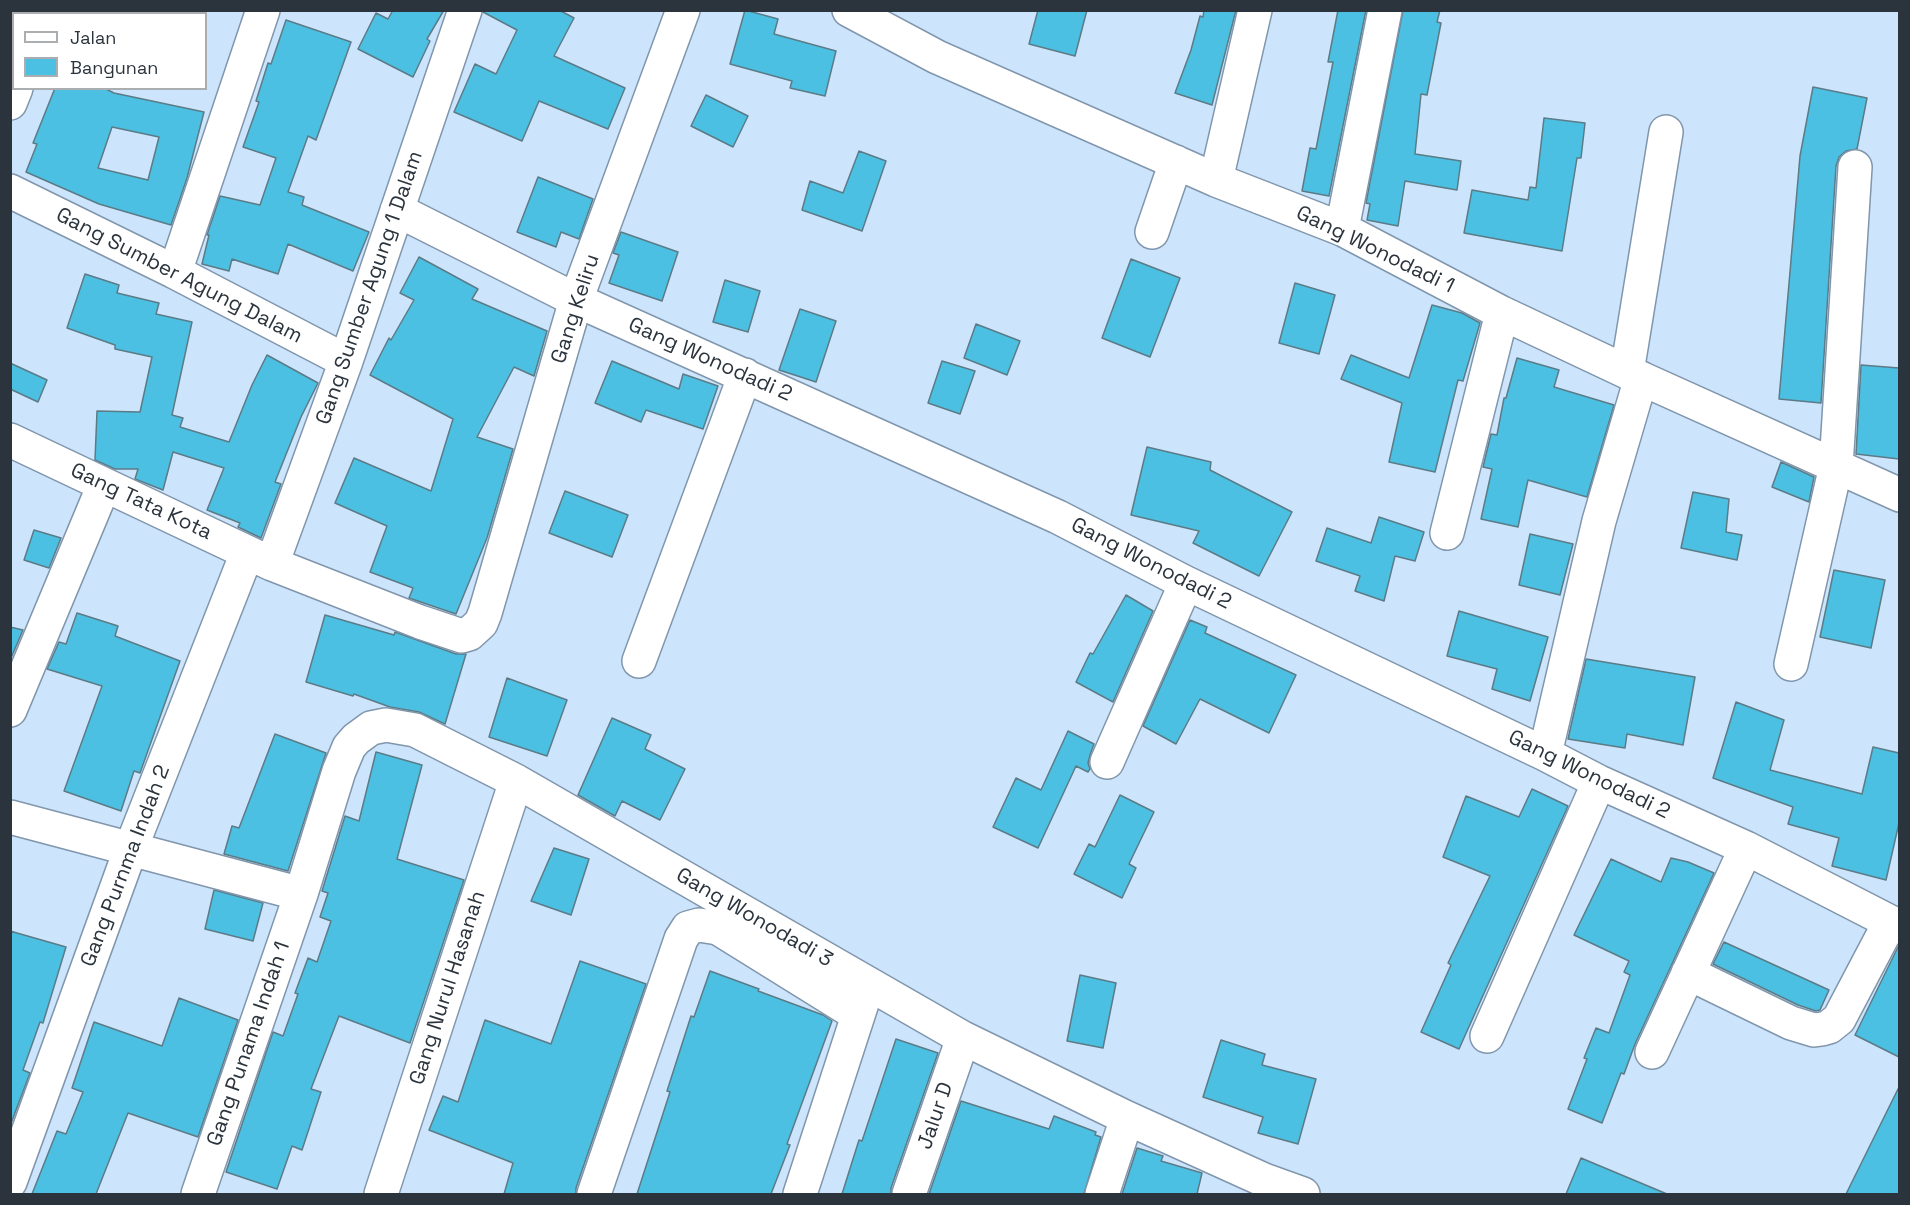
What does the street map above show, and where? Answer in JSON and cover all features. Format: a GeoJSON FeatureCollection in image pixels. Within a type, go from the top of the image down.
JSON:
{"type":"FeatureCollection","features":[{"type":"Feature","properties":{"kind":"street"},"geometry":{"type":"LineString","coordinates":[[175,272],[263,10]]}},
{"type":"Feature","properties":{"kind":"street","name":"Gang Sumber Agung 1 Dalam"},"geometry":{"type":"LineString","coordinates":[[260,559],[346,361],[465,10]]}},
{"type":"Feature","properties":{"kind":"street","name":"Gang Keliru"},"geometry":{"type":"LineString","coordinates":[[485,613],[576,300],[683,10]]}},
{"type":"Feature","properties":{"kind":"street","name":"Gang Wonodadi 1"},"geometry":{"type":"LineString","coordinates":[[849,10],[938,57],[1216,180],[1342,229],[1502,313],[1899,495]]}},
{"type":"Feature","properties":{"kind":"street"},"geometry":{"type":"LineString","coordinates":[[1216,180],[1255,10]]}},
{"type":"Feature","properties":{"kind":"street"},"geometry":{"type":"LineString","coordinates":[[1342,229],[1385,10]]}},
{"type":"Feature","properties":{"kind":"street"},"geometry":{"type":"LineString","coordinates":[[1545,754],[1634,375],[1666,132]]}},
{"type":"Feature","properties":{"kind":"street"},"geometry":{"type":"LineString","coordinates":[[1152,232],[1176,162]]}},
{"type":"Feature","properties":{"kind":"street"},"geometry":{"type":"LineString","coordinates":[[1791,664],[1836,466],[1855,167]]}},
{"type":"Feature","properties":{"kind":"street","name":"Gang Sumber Agung Dalam"},"geometry":{"type":"LineString","coordinates":[[10,191],[175,272],[346,361]]}},
{"type":"Feature","properties":{"kind":"street","name":"Gang Wonodadi 2"},"geometry":{"type":"LineString","coordinates":[[397,210],[576,300],[1058,517],[1186,583],[1599,782],[1746,849],[1895,925]]}},
{"type":"Feature","properties":{"kind":"street"},"geometry":{"type":"LineString","coordinates":[[1447,533],[1502,313]]}},
{"type":"Feature","properties":{"kind":"street"},"geometry":{"type":"LineString","coordinates":[[639,661],[745,375]]}},
{"type":"Feature","properties":{"kind":"street","name":"Gang Tata Kota"},"geometry":{"type":"LineString","coordinates":[[10,440],[260,559],[420,622],[462,636],[477,628],[485,613]]}},
{"type":"Feature","properties":{"kind":"street"},"geometry":{"type":"LineString","coordinates":[[10,710],[104,484]]}},
{"type":"Feature","properties":{"kind":"street","name":"Gang Purnma Indah 2"},"geometry":{"type":"LineString","coordinates":[[10,1182],[131,848],[260,559]]}},
{"type":"Feature","properties":{"kind":"street"},"geometry":{"type":"LineString","coordinates":[[1107,762],[1186,583]]}},
{"type":"Feature","properties":{"kind":"street","name":"Gang Wonodadi 3"},"geometry":{"type":"LineString","coordinates":[[301,894],[349,747],[371,728],[386,725],[415,730],[516,781],[963,1038],[1127,1118],[1264,1180],[1303,1194]]}},
{"type":"Feature","properties":{"kind":"street","name":"Gang Nurul Hasanah"},"geometry":{"type":"LineString","coordinates":[[381,1194],[516,781]]}},
{"type":"Feature","properties":{"kind":"street"},"geometry":{"type":"LineString","coordinates":[[1486,1036],[1599,782]]}},
{"type":"Feature","properties":{"kind":"street"},"geometry":{"type":"LineString","coordinates":[[10,817],[301,894]]}},
{"type":"Feature","properties":{"kind":"street"},"geometry":{"type":"LineString","coordinates":[[1652,1052],[1746,849]]}},
{"type":"Feature","properties":{"kind":"street","name":"Gang Punama Indah 1"},"geometry":{"type":"LineString","coordinates":[[198,1194],[301,894]]}},
{"type":"Feature","properties":{"kind":"street"},"geometry":{"type":"LineString","coordinates":[[1688,973],[1791,1023],[1814,1030],[1822,1029],[1829,1027],[1839,1019],[1895,925]]}},
{"type":"Feature","properties":{"kind":"street"},"geometry":{"type":"LineString","coordinates":[[594,1194],[681,939],[688,928],[699,926],[718,928],[858,1015]]}},
{"type":"Feature","properties":{"kind":"street"},"geometry":{"type":"LineString","coordinates":[[800,1194],[869,984]]}},
{"type":"Feature","properties":{"kind":"street","name":"Jalur D"},"geometry":{"type":"LineString","coordinates":[[909,1194],[963,1038]]}},
{"type":"Feature","properties":{"kind":"street"},"geometry":{"type":"LineString","coordinates":[[1102,1194],[1127,1118]]}},
{"type":"Feature","properties":{"kind":"building"},"geometry":{"type":"Polygon","coordinates":[[[393,10],[444,10],[427,39],[430,41],[413,77],[358,49],[376,13],[388,19],[393,10]]]}},
{"type":"Feature","properties":{"kind":"building"},"geometry":{"type":"Polygon","coordinates":[[[483,10],[559,10],[574,18],[554,56],[625,88],[608,129],[539,101],[522,141],[454,112],[475,64],[496,74],[517,30],[483,10]]]}},
{"type":"Feature","properties":{"kind":"building"},"geometry":{"type":"Polygon","coordinates":[[[745,10],[778,19],[774,34],[836,51],[825,96],[790,88],[792,81],[730,64],[745,10]]]}},
{"type":"Feature","properties":{"kind":"building"},"geometry":{"type":"Polygon","coordinates":[[[1038,10],[1087,10],[1075,56],[1029,44],[1038,10]]]}},
{"type":"Feature","properties":{"kind":"building"},"geometry":{"type":"Polygon","coordinates":[[[1204,10],[1236,10],[1212,105],[1175,93],[1204,10]]]}},
{"type":"Feature","properties":{"kind":"building"},"geometry":{"type":"Polygon","coordinates":[[[1338,10],[1366,10],[1329,196],[1302,191],[1310,148],[1316,149],[1333,62],[1328,62],[1338,10]]]}},
{"type":"Feature","properties":{"kind":"building"},"geometry":{"type":"Polygon","coordinates":[[[1403,10],[1440,10],[1437,22],[1441,23],[1427,95],[1421,94],[1415,154],[1461,161],[1457,190],[1405,181],[1398,226],[1367,220],[1370,204],[1366,203],[1403,10]]]}},
{"type":"Feature","properties":{"kind":"building"},"geometry":{"type":"Polygon","coordinates":[[[286,20],[351,42],[316,140],[308,136],[288,192],[304,197],[302,205],[369,232],[353,271],[288,244],[278,274],[232,259],[229,271],[202,264],[209,235],[207,235],[220,196],[260,205],[276,158],[243,147],[259,102],[256,101],[268,63],[271,64],[286,20]]]}},
{"type":"Feature","properties":{"kind":"building"},"geometry":{"type":"Polygon","coordinates":[[[1813,87],[1867,98],[1857,149],[1846,151],[1839,157],[1836,166],[1821,403],[1779,399],[1800,156],[1813,87]]]}},
{"type":"Feature","properties":{"kind":"building"},"geometry":{"type":"Polygon","coordinates":[[[54,90],[108,90],[204,112],[187,178],[171,225],[99,204],[26,172],[37,144],[33,143],[54,90]],[[112,127],[98,168],[148,180],[159,137],[112,127]]]}},
{"type":"Feature","properties":{"kind":"building"},"geometry":{"type":"Polygon","coordinates":[[[706,95],[748,116],[733,147],[691,126],[706,95]]]}},
{"type":"Feature","properties":{"kind":"building"},"geometry":{"type":"Polygon","coordinates":[[[1544,118],[1585,123],[1581,158],[1577,158],[1562,251],[1464,233],[1472,190],[1528,200],[1530,187],[1536,188],[1544,118]]]}},
{"type":"Feature","properties":{"kind":"building"},"geometry":{"type":"Polygon","coordinates":[[[859,151],[886,161],[862,231],[802,210],[810,181],[843,193],[859,151]]]}},
{"type":"Feature","properties":{"kind":"building"},"geometry":{"type":"Polygon","coordinates":[[[538,177],[593,199],[579,239],[561,232],[556,247],[517,232],[538,177]]]}},
{"type":"Feature","properties":{"kind":"building"},"geometry":{"type":"Polygon","coordinates":[[[621,232],[678,252],[662,301],[609,283],[619,255],[613,253],[621,232]]]}},
{"type":"Feature","properties":{"kind":"building"},"geometry":{"type":"Polygon","coordinates":[[[419,257],[478,289],[472,299],[547,331],[534,376],[514,367],[477,437],[513,449],[487,538],[456,614],[409,598],[413,588],[370,572],[387,526],[335,503],[354,458],[431,491],[453,419],[370,375],[389,338],[391,340],[414,300],[400,293],[419,257]]]}},
{"type":"Feature","properties":{"kind":"building"},"geometry":{"type":"Polygon","coordinates":[[[1131,259],[1180,278],[1150,357],[1102,338],[1131,259]]]}},
{"type":"Feature","properties":{"kind":"building"},"geometry":{"type":"Polygon","coordinates":[[[85,274],[119,285],[117,293],[159,303],[156,314],[192,322],[172,415],[183,418],[180,427],[229,442],[267,355],[318,383],[301,417],[275,482],[281,484],[261,538],[238,527],[240,523],[207,510],[224,468],[173,452],[163,490],[135,479],[138,469],[115,469],[95,460],[97,411],[140,412],[152,357],[115,349],[115,345],[67,328],[85,274]]]}},
{"type":"Feature","properties":{"kind":"building"},"geometry":{"type":"Polygon","coordinates":[[[725,280],[760,291],[748,332],[713,322],[725,280]]]}},
{"type":"Feature","properties":{"kind":"building"},"geometry":{"type":"Polygon","coordinates":[[[1295,283],[1335,295],[1319,354],[1279,343],[1295,283]]]}},
{"type":"Feature","properties":{"kind":"building"},"geometry":{"type":"Polygon","coordinates":[[[1432,305],[1462,313],[1480,323],[1463,381],[1458,380],[1435,472],[1389,462],[1402,403],[1341,379],[1351,355],[1409,378],[1432,305]]]}},
{"type":"Feature","properties":{"kind":"building"},"geometry":{"type":"Polygon","coordinates":[[[800,309],[836,321],[816,382],[779,370],[800,309]]]}},
{"type":"Feature","properties":{"kind":"building"},"geometry":{"type":"Polygon","coordinates":[[[976,324],[1020,341],[1007,375],[964,358],[976,324]]]}},
{"type":"Feature","properties":{"kind":"building"},"geometry":{"type":"Polygon","coordinates":[[[1517,358],[1559,370],[1554,387],[1614,405],[1587,497],[1528,480],[1518,527],[1481,519],[1492,469],[1483,467],[1491,434],[1497,435],[1504,398],[1506,398],[1517,358]]]}},
{"type":"Feature","properties":{"kind":"building"},"geometry":{"type":"Polygon","coordinates":[[[612,361],[679,389],[683,374],[718,386],[703,429],[646,410],[641,422],[595,403],[612,361]]]}},
{"type":"Feature","properties":{"kind":"building"},"geometry":{"type":"Polygon","coordinates":[[[942,361],[975,371],[960,414],[928,403],[942,361]]]}},
{"type":"Feature","properties":{"kind":"building"},"geometry":{"type":"Polygon","coordinates":[[[10,363],[47,380],[38,402],[10,389],[10,363]]]}},
{"type":"Feature","properties":{"kind":"building"},"geometry":{"type":"Polygon","coordinates":[[[1861,365],[1899,368],[1899,459],[1856,454],[1861,365]]]}},
{"type":"Feature","properties":{"kind":"building"},"geometry":{"type":"Polygon","coordinates":[[[1147,447],[1211,462],[1210,470],[1292,512],[1259,576],[1193,543],[1199,531],[1131,515],[1147,447]]]}},
{"type":"Feature","properties":{"kind":"building"},"geometry":{"type":"Polygon","coordinates":[[[1781,462],[1814,477],[1809,502],[1772,487],[1781,462]]]}},
{"type":"Feature","properties":{"kind":"building"},"geometry":{"type":"Polygon","coordinates":[[[565,491],[628,515],[612,557],[549,533],[565,491]]]}},
{"type":"Feature","properties":{"kind":"building"},"geometry":{"type":"Polygon","coordinates":[[[1693,492],[1729,499],[1726,532],[1742,535],[1737,560],[1681,548],[1693,492]]]}},
{"type":"Feature","properties":{"kind":"building"},"geometry":{"type":"Polygon","coordinates":[[[1379,517],[1424,532],[1415,561],[1395,556],[1384,601],[1355,591],[1360,576],[1316,561],[1327,528],[1371,543],[1379,517]]]}},
{"type":"Feature","properties":{"kind":"building"},"geometry":{"type":"Polygon","coordinates":[[[34,530],[61,538],[49,568],[24,560],[34,530]]]}},
{"type":"Feature","properties":{"kind":"building"},"geometry":{"type":"Polygon","coordinates":[[[1530,534],[1573,544],[1560,595],[1519,585],[1530,534]]]}},
{"type":"Feature","properties":{"kind":"building"},"geometry":{"type":"Polygon","coordinates":[[[1834,570],[1885,580],[1871,648],[1820,637],[1834,570]]]}},
{"type":"Feature","properties":{"kind":"building"},"geometry":{"type":"Polygon","coordinates":[[[1126,595],[1153,611],[1113,702],[1076,682],[1090,653],[1093,654],[1126,595]]]}},
{"type":"Feature","properties":{"kind":"building"},"geometry":{"type":"Polygon","coordinates":[[[1459,611],[1548,637],[1530,701],[1492,689],[1497,669],[1447,656],[1459,611]]]}},
{"type":"Feature","properties":{"kind":"building"},"geometry":{"type":"Polygon","coordinates":[[[77,613],[118,626],[115,636],[180,661],[140,773],[134,771],[121,811],[64,791],[102,686],[47,669],[59,642],[66,644],[77,613]]]}},
{"type":"Feature","properties":{"kind":"building"},"geometry":{"type":"Polygon","coordinates":[[[325,615],[394,635],[395,632],[456,654],[466,654],[445,724],[419,712],[390,707],[354,694],[353,696],[306,682],[325,615]]]}},
{"type":"Feature","properties":{"kind":"building"},"geometry":{"type":"Polygon","coordinates":[[[1190,620],[1207,627],[1205,633],[1296,675],[1269,733],[1200,699],[1176,744],[1143,726],[1190,620]]]}},
{"type":"Feature","properties":{"kind":"building"},"geometry":{"type":"Polygon","coordinates":[[[10,627],[23,630],[11,658],[10,658],[10,627]]]}},
{"type":"Feature","properties":{"kind":"building"},"geometry":{"type":"Polygon","coordinates":[[[1586,659],[1695,677],[1683,745],[1627,734],[1625,748],[1568,739],[1586,659]]]}},
{"type":"Feature","properties":{"kind":"building"},"geometry":{"type":"Polygon","coordinates":[[[507,678],[567,700],[547,756],[489,737],[507,678]]]}},
{"type":"Feature","properties":{"kind":"building"},"geometry":{"type":"Polygon","coordinates":[[[1736,702],[1784,720],[1770,770],[1862,794],[1873,747],[1899,753],[1899,823],[1886,880],[1832,866],[1839,838],[1788,824],[1793,807],[1713,778],[1736,702]]]}},
{"type":"Feature","properties":{"kind":"building"},"geometry":{"type":"Polygon","coordinates":[[[612,718],[651,735],[645,749],[685,769],[660,820],[622,801],[615,816],[578,795],[612,718]]]}},
{"type":"Feature","properties":{"kind":"building"},"geometry":{"type":"Polygon","coordinates":[[[1068,731],[1094,744],[1088,763],[1090,769],[1088,772],[1076,766],[1038,848],[993,827],[1016,778],[1041,790],[1068,731]]]}},
{"type":"Feature","properties":{"kind":"building"},"geometry":{"type":"Polygon","coordinates":[[[275,734],[326,753],[288,871],[224,854],[232,826],[239,828],[275,734]]]}},
{"type":"Feature","properties":{"kind":"building"},"geometry":{"type":"Polygon","coordinates":[[[376,752],[422,765],[397,859],[464,880],[410,1043],[339,1016],[311,1089],[321,1092],[302,1150],[292,1146],[277,1189],[226,1172],[273,1032],[283,1036],[308,958],[317,962],[331,921],[320,917],[328,893],[322,891],[345,816],[359,821],[376,752]]]}},
{"type":"Feature","properties":{"kind":"building"},"geometry":{"type":"Polygon","coordinates":[[[1532,789],[1568,806],[1459,1049],[1421,1032],[1451,965],[1448,963],[1490,876],[1443,857],[1466,796],[1519,817],[1532,789]]]}},
{"type":"Feature","properties":{"kind":"building"},"geometry":{"type":"Polygon","coordinates":[[[1120,795],[1154,812],[1129,864],[1136,868],[1122,898],[1074,874],[1089,844],[1095,847],[1120,795]]]}},
{"type":"Feature","properties":{"kind":"building"},"geometry":{"type":"Polygon","coordinates":[[[554,848],[589,859],[571,915],[531,901],[554,848]]]}},
{"type":"Feature","properties":{"kind":"building"},"geometry":{"type":"Polygon","coordinates":[[[1671,858],[1688,862],[1714,873],[1635,1044],[1624,1074],[1621,1073],[1602,1123],[1568,1109],[1596,1028],[1609,1033],[1630,975],[1624,972],[1629,961],[1574,935],[1611,859],[1661,882],[1671,858]]]}},
{"type":"Feature","properties":{"kind":"building"},"geometry":{"type":"Polygon","coordinates":[[[214,890],[263,903],[253,941],[205,929],[214,890]]]}},
{"type":"Feature","properties":{"kind":"building"},"geometry":{"type":"Polygon","coordinates":[[[10,931],[66,947],[43,1023],[40,1022],[23,1070],[30,1073],[10,1126],[10,931]]]}},
{"type":"Feature","properties":{"kind":"building"},"geometry":{"type":"Polygon","coordinates":[[[1724,942],[1829,990],[1820,1010],[1816,1011],[1798,1005],[1713,964],[1724,942]]]}},
{"type":"Feature","properties":{"kind":"building"},"geometry":{"type":"Polygon","coordinates":[[[1899,945],[1899,1057],[1855,1035],[1899,945]]]}},
{"type":"Feature","properties":{"kind":"building"},"geometry":{"type":"Polygon","coordinates":[[[580,961],[646,984],[576,1188],[576,1194],[504,1194],[513,1163],[429,1130],[443,1096],[458,1102],[485,1020],[551,1044],[580,961]]]}},
{"type":"Feature","properties":{"kind":"building"},"geometry":{"type":"Polygon","coordinates":[[[710,971],[823,1015],[832,1021],[771,1194],[637,1194],[670,1092],[667,1091],[691,1016],[694,1017],[710,971]]]}},
{"type":"Feature","properties":{"kind":"building"},"geometry":{"type":"Polygon","coordinates":[[[1080,975],[1116,983],[1103,1048],[1067,1041],[1080,975]]]}},
{"type":"Feature","properties":{"kind":"building"},"geometry":{"type":"Polygon","coordinates":[[[179,998],[238,1020],[198,1137],[128,1113],[96,1194],[32,1194],[57,1131],[66,1134],[83,1092],[72,1088],[94,1022],[162,1046],[179,998]]]}},
{"type":"Feature","properties":{"kind":"building"},"geometry":{"type":"Polygon","coordinates":[[[896,1039],[938,1053],[891,1188],[891,1194],[842,1194],[859,1140],[862,1141],[896,1039]]]}},
{"type":"Feature","properties":{"kind":"building"},"geometry":{"type":"Polygon","coordinates":[[[1221,1040],[1265,1054],[1262,1065],[1316,1079],[1298,1144],[1258,1133],[1263,1117],[1203,1097],[1221,1040]]]}},
{"type":"Feature","properties":{"kind":"building"},"geometry":{"type":"Polygon","coordinates":[[[1899,1087],[1899,1194],[1846,1194],[1899,1087]]]}},
{"type":"Feature","properties":{"kind":"building"},"geometry":{"type":"Polygon","coordinates":[[[961,1101],[1049,1129],[1054,1116],[1096,1132],[1095,1135],[1101,1137],[1084,1194],[929,1194],[961,1101]]]}},
{"type":"Feature","properties":{"kind":"building"},"geometry":{"type":"Polygon","coordinates":[[[1137,1148],[1163,1156],[1161,1161],[1202,1173],[1197,1194],[1122,1194],[1137,1148]]]}},
{"type":"Feature","properties":{"kind":"building"},"geometry":{"type":"Polygon","coordinates":[[[1581,1158],[1667,1194],[1566,1194],[1581,1158]]]}}]}
